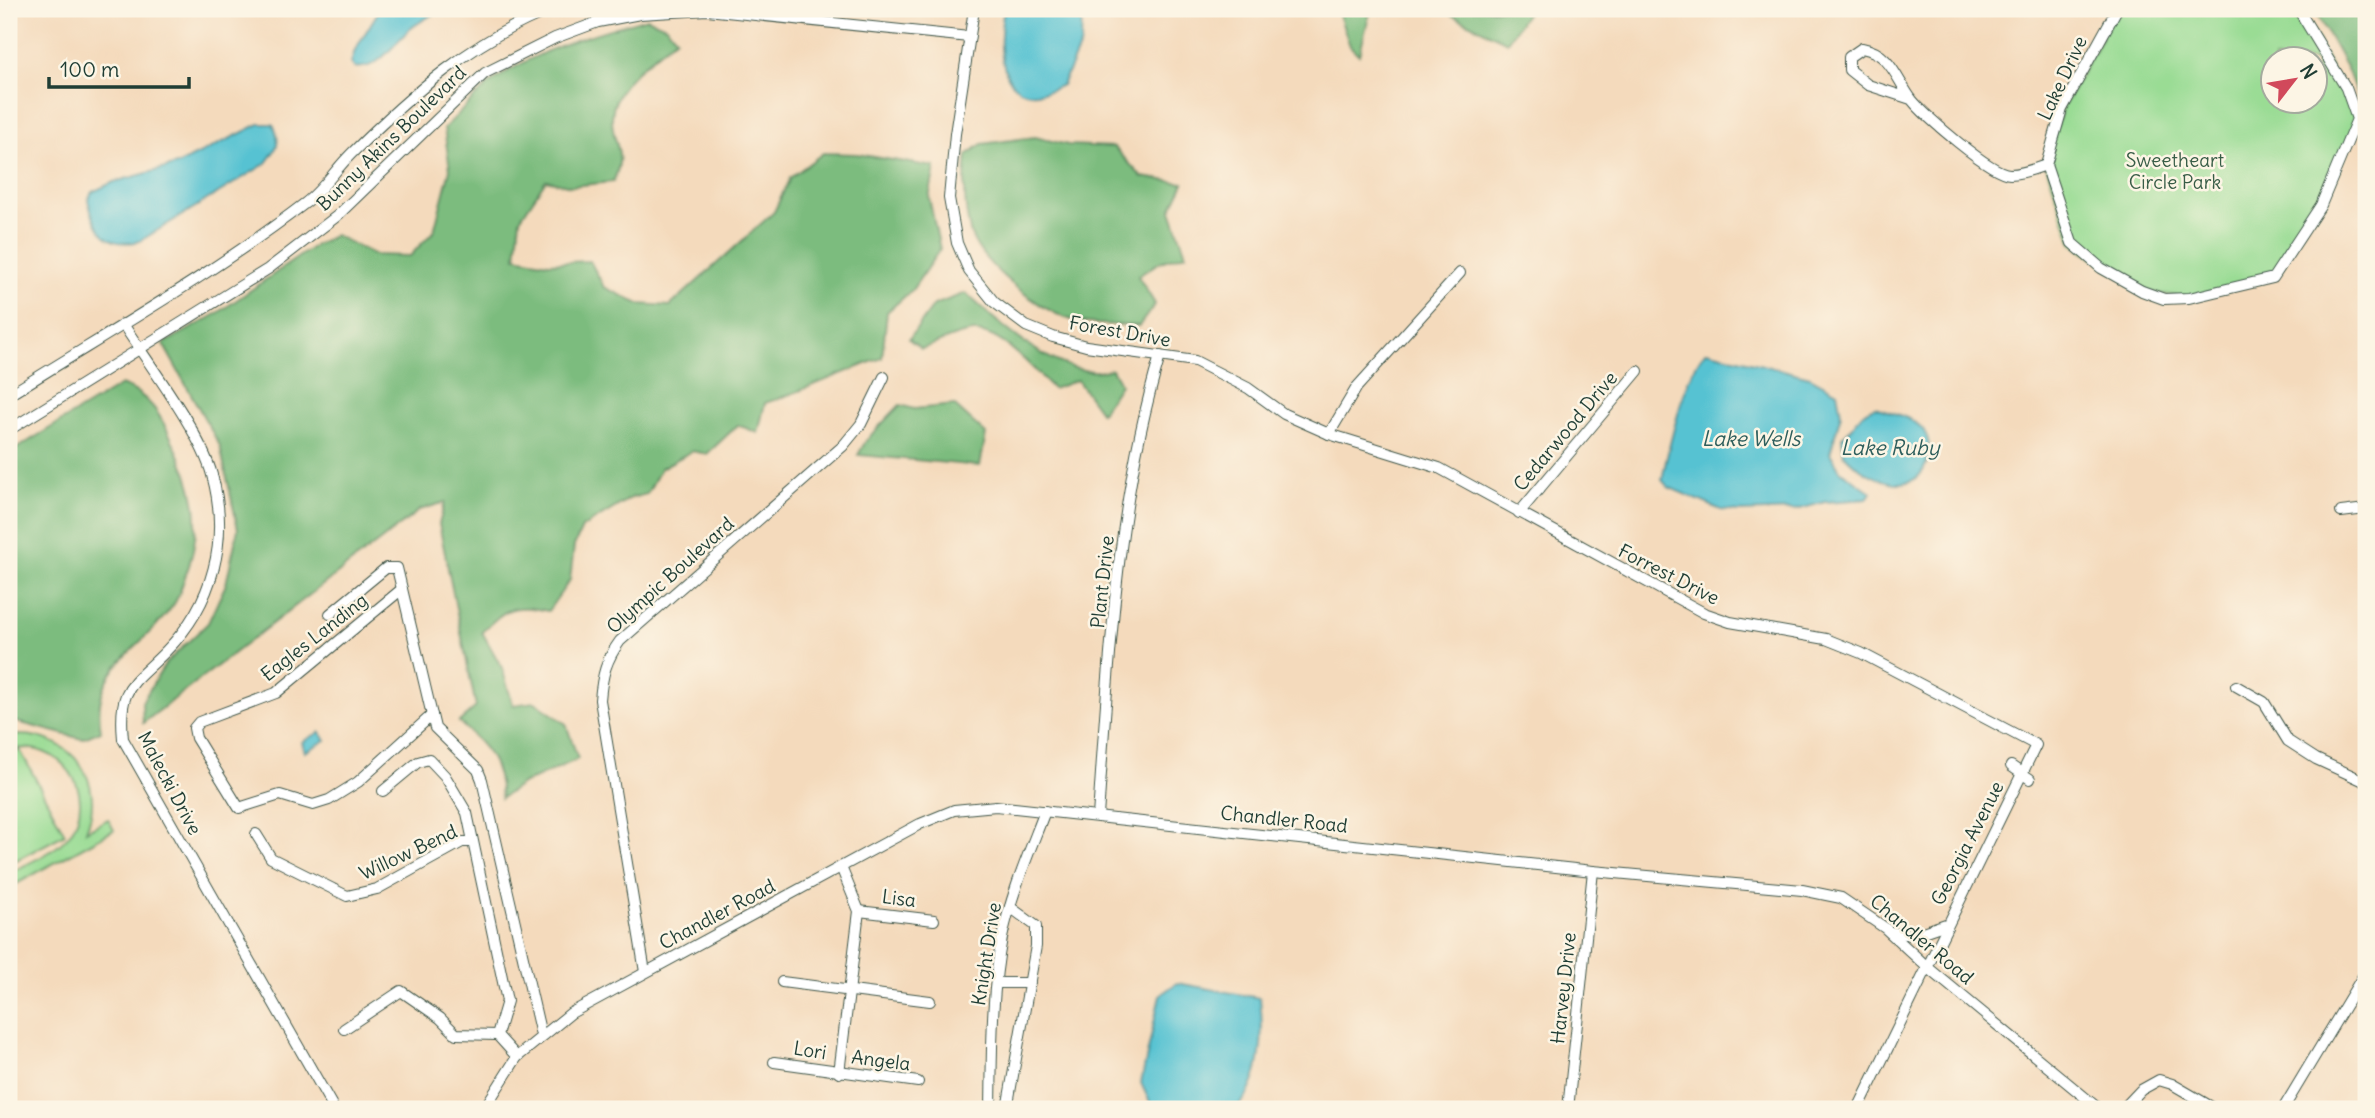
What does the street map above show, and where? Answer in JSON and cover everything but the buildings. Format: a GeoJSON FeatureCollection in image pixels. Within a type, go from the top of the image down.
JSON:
{"type":"FeatureCollection","features":[{"type":"Feature","properties":{"kind":"street","name":"Bunny Akins Boulevard"},"geometry":{"type":"LineString","coordinates":[[9,395],[252,242],[307,202],[351,154],[446,68],[512,24],[552,9]]}},
{"type":"Feature","properties":{"kind":"street","name":"Forest Drive"},"geometry":{"type":"LineString","coordinates":[[974,9],[948,198],[957,243],[970,271],[994,302],[1026,326],[1086,346],[1195,361],[1225,374],[1284,414],[1329,434]]}},
{"type":"Feature","properties":{"kind":"street","name":"Lake Drive"},"geometry":{"type":"LineString","coordinates":[[2046,165],[2062,109],[2117,9]]}},
{"type":"Feature","properties":{"kind":"street"},"geometry":{"type":"LineString","coordinates":[[1911,99],[1868,85],[1849,70],[1849,57],[1861,48],[1873,50],[1901,79],[1911,99],[1975,156],[1995,169],[2007,174],[2046,165],[2072,243],[2101,268],[2142,291],[2164,299],[2189,298],[2273,278],[2321,205],[2357,120],[2346,88],[2298,9]]}},
{"type":"Feature","properties":{"kind":"street","name":"Bunny Akins Boulevard"},"geometry":{"type":"LineString","coordinates":[[9,429],[268,269],[337,216],[485,73],[566,34],[598,22],[640,14],[707,10],[969,37]]}},
{"type":"Feature","properties":{"kind":"street"},"geometry":{"type":"LineString","coordinates":[[1329,434],[1357,387],[1460,273]]}},
{"type":"Feature","properties":{"kind":"street","name":"Malecki Drive"},"geometry":{"type":"LineString","coordinates":[[123,324],[195,439],[212,473],[220,521],[216,568],[194,619],[167,650],[130,684],[120,710],[123,739],[334,1109]]}},
{"type":"Feature","properties":{"kind":"street","name":"Plant Drive"},"geometry":{"type":"LineString","coordinates":[[1098,816],[1126,508],[1135,452],[1160,356]]}},
{"type":"Feature","properties":{"kind":"street","name":"Cedarwood Drive"},"geometry":{"type":"LineString","coordinates":[[1519,513],[1603,417],[1638,371]]}},
{"type":"Feature","properties":{"kind":"street","name":"Olympic Boulevard"},"geometry":{"type":"LineString","coordinates":[[645,972],[600,699],[602,672],[608,657],[620,640],[843,446],[861,424],[884,377]]}},
{"type":"Feature","properties":{"kind":"street","name":"Forrest Drive"},"geometry":{"type":"LineString","coordinates":[[1329,434],[1439,468],[1704,613],[1730,622],[1818,636],[2036,745]]}},
{"type":"Feature","properties":{"kind":"street"},"geometry":{"type":"LineString","coordinates":[[2341,512],[2366,509]]}},
{"type":"Feature","properties":{"kind":"street","name":"Eagles Landing"},"geometry":{"type":"LineString","coordinates":[[330,614],[386,568],[397,568],[435,728],[478,770],[482,780],[541,1035]]}},
{"type":"Feature","properties":{"kind":"street","name":"Eagles Landing"},"geometry":{"type":"LineString","coordinates":[[402,589],[276,693],[199,722],[194,728],[196,738],[239,808],[280,794],[313,805],[329,800],[358,782],[432,715]]}},
{"type":"Feature","properties":{"kind":"street"},"geometry":{"type":"LineString","coordinates":[[2236,685],[2264,702],[2288,741],[2315,759],[2366,782]]}},
{"type":"Feature","properties":{"kind":"street","name":"Georgia Avenue"},"geometry":{"type":"LineString","coordinates":[[1858,1109],[1947,924],[2026,776],[2036,745]]}},
{"type":"Feature","properties":{"kind":"street","name":"Willow Bend"},"geometry":{"type":"LineString","coordinates":[[383,791],[418,762],[429,759],[445,776],[467,813],[471,842],[500,957],[507,1001],[497,1035]]}},
{"type":"Feature","properties":{"kind":"street"},"geometry":{"type":"LineString","coordinates":[[2011,766],[2026,776]]}},
{"type":"Feature","properties":{"kind":"street","name":"Chandler Road"},"geometry":{"type":"LineString","coordinates":[[484,1109],[517,1057],[571,1013],[841,867],[954,810],[996,806],[1593,871],[1815,892],[1841,898],[1889,931],[1926,966],[2099,1109]]}},
{"type":"Feature","properties":{"kind":"street","name":"Knight Drive"},"geometry":{"type":"LineString","coordinates":[[991,1109],[992,1021],[1002,940],[1017,883],[1045,811]]}},
{"type":"Feature","properties":{"kind":"street","name":"Willow Bend"},"geometry":{"type":"LineString","coordinates":[[256,834],[271,858],[347,896],[377,889],[462,842],[471,842]]}},
{"type":"Feature","properties":{"kind":"street"},"geometry":{"type":"LineString","coordinates":[[839,1073],[859,911],[841,867]]}},
{"type":"Feature","properties":{"kind":"street","name":"Harvey Drive"},"geometry":{"type":"LineString","coordinates":[[1568,1109],[1593,871]]}},
{"type":"Feature","properties":{"kind":"street"},"geometry":{"type":"LineString","coordinates":[[1007,1109],[1030,983],[1036,926],[1010,907]]}},
{"type":"Feature","properties":{"kind":"street","name":"Lisa"},"geometry":{"type":"LineString","coordinates":[[859,911],[934,920]]}},
{"type":"Feature","properties":{"kind":"street"},"geometry":{"type":"LineString","coordinates":[[1889,931],[1914,935],[1947,924]]}},
{"type":"Feature","properties":{"kind":"street"},"geometry":{"type":"LineString","coordinates":[[2284,1109],[2366,971]]}},
{"type":"Feature","properties":{"kind":"street"},"geometry":{"type":"LineString","coordinates":[[782,982],[930,1001]]}},
{"type":"Feature","properties":{"kind":"street"},"geometry":{"type":"LineString","coordinates":[[997,983],[1030,983]]}},
{"type":"Feature","properties":{"kind":"street"},"geometry":{"type":"LineString","coordinates":[[344,1028],[401,991],[440,1018],[456,1034],[497,1035],[517,1057]]}},
{"type":"Feature","properties":{"kind":"street","name":"Lori"},"geometry":{"type":"LineString","coordinates":[[774,1062],[839,1073]]}},
{"type":"Feature","properties":{"kind":"street","name":"Angela"},"geometry":{"type":"LineString","coordinates":[[839,1073],[918,1082]]}},
{"type":"Feature","properties":{"kind":"street"},"geometry":{"type":"LineString","coordinates":[[2123,1109],[2141,1090],[2159,1080],[2172,1084],[2215,1109]]}},
{"type":"Feature","properties":{"kind":"green space"},"geometry":{"type":"Polygon","coordinates":[[[1337,9],[1371,9],[1359,55],[1350,46],[1337,9]]]}},
{"type":"Feature","properties":{"kind":"green space"},"geometry":{"type":"Polygon","coordinates":[[[1440,9],[1529,9],[1507,42],[1440,9]]]}},
{"type":"Feature","properties":{"kind":"green space","name":"Sweetheart Circle Park"},"geometry":{"type":"Polygon","coordinates":[[[2117,9],[2298,9],[2306,18],[2320,46],[2260,46],[2260,116],[2330,116],[2330,66],[2357,119],[2336,173],[2273,278],[2189,298],[2142,291],[2072,243],[2046,165],[2062,109],[2117,9]]]}},
{"type":"Feature","properties":{"kind":"green space"},"geometry":{"type":"Polygon","coordinates":[[[2314,9],[2366,9],[2366,119],[2347,69],[2314,9]]]}},
{"type":"Feature","properties":{"kind":"green space"},"geometry":{"type":"Polygon","coordinates":[[[647,18],[666,26],[676,38],[635,73],[614,105],[612,118],[619,163],[613,182],[571,186],[546,180],[520,219],[516,257],[548,263],[590,261],[604,287],[639,304],[670,306],[774,212],[790,178],[823,153],[857,154],[935,167],[929,198],[940,249],[912,290],[887,312],[882,358],[765,403],[758,433],[738,425],[707,454],[692,451],[661,468],[647,494],[631,498],[582,528],[574,546],[570,580],[548,611],[526,608],[511,610],[498,617],[482,632],[502,668],[513,705],[535,702],[566,724],[578,759],[522,784],[501,798],[494,764],[484,747],[459,722],[476,707],[439,524],[445,502],[420,510],[143,723],[142,702],[166,663],[208,623],[226,584],[238,529],[220,446],[163,344],[215,315],[317,244],[335,235],[375,255],[410,256],[434,231],[450,169],[444,128],[482,90],[531,58],[569,42],[647,18]]]}},
{"type":"Feature","properties":{"kind":"green space"},"geometry":{"type":"Polygon","coordinates":[[[1035,137],[1068,145],[1114,147],[1142,177],[1184,183],[1171,210],[1186,254],[1160,262],[1138,276],[1155,304],[1139,326],[1085,323],[1056,314],[1011,283],[976,244],[970,231],[966,203],[967,155],[982,144],[1035,137]]]}},
{"type":"Feature","properties":{"kind":"green space"},"geometry":{"type":"Polygon","coordinates":[[[966,293],[1014,335],[1053,360],[1073,368],[1093,371],[1112,369],[1120,384],[1101,413],[1077,380],[1053,389],[1017,353],[984,333],[961,334],[921,349],[909,339],[934,305],[966,293]]]}},
{"type":"Feature","properties":{"kind":"green space"},"geometry":{"type":"Polygon","coordinates":[[[121,385],[141,395],[160,417],[189,480],[196,512],[196,528],[190,562],[176,601],[111,675],[103,691],[99,709],[101,731],[82,739],[9,720],[9,453],[121,385]]]}},
{"type":"Feature","properties":{"kind":"green space"},"geometry":{"type":"Polygon","coordinates":[[[900,405],[914,409],[954,405],[986,434],[980,466],[858,455],[867,439],[900,405]]]}},
{"type":"Feature","properties":{"kind":"green space"},"geometry":{"type":"Polygon","coordinates":[[[9,737],[38,737],[69,752],[88,778],[92,794],[86,831],[108,819],[114,830],[9,888],[9,873],[49,852],[69,835],[78,818],[80,801],[77,786],[58,760],[44,752],[27,748],[9,750],[9,737]]]}},
{"type":"Feature","properties":{"kind":"green space"},"geometry":{"type":"Polygon","coordinates":[[[20,750],[65,834],[9,864],[9,756],[20,750]]]}},
{"type":"Feature","properties":{"kind":"water"},"geometry":{"type":"Polygon","coordinates":[[[380,9],[443,9],[410,29],[378,61],[363,67],[354,67],[351,63],[355,50],[380,9]]]}},
{"type":"Feature","properties":{"kind":"water"},"geometry":{"type":"Polygon","coordinates":[[[1004,9],[1082,9],[1081,44],[1062,85],[1042,92],[1026,92],[1015,86],[1007,75],[1003,61],[1001,26],[1004,9]]]}},
{"type":"Feature","properties":{"kind":"water"},"geometry":{"type":"Polygon","coordinates":[[[259,124],[273,124],[278,141],[265,164],[140,241],[128,243],[111,240],[99,229],[88,200],[92,192],[114,182],[177,165],[259,124]]]}},
{"type":"Feature","properties":{"kind":"water","name":"Lake Wells"},"geometry":{"type":"Polygon","coordinates":[[[1707,351],[1810,377],[1837,392],[1841,414],[1830,453],[1840,470],[1871,492],[1867,499],[1825,502],[1796,510],[1739,512],[1721,510],[1668,487],[1662,480],[1679,411],[1692,373],[1707,351]]]}},
{"type":"Feature","properties":{"kind":"water","name":"Lake Ruby"},"geometry":{"type":"Polygon","coordinates":[[[1875,407],[1909,419],[1926,434],[1929,444],[1928,457],[1923,471],[1914,479],[1903,483],[1877,478],[1844,454],[1842,437],[1860,416],[1875,407]]]}},
{"type":"Feature","properties":{"kind":"water"},"geometry":{"type":"Polygon","coordinates":[[[320,732],[326,740],[305,752],[302,742],[320,732]]]}},
{"type":"Feature","properties":{"kind":"water"},"geometry":{"type":"Polygon","coordinates":[[[1177,983],[1260,998],[1262,1026],[1257,1072],[1252,1086],[1236,1109],[1153,1109],[1141,1083],[1160,995],[1177,983]]]}}]}
